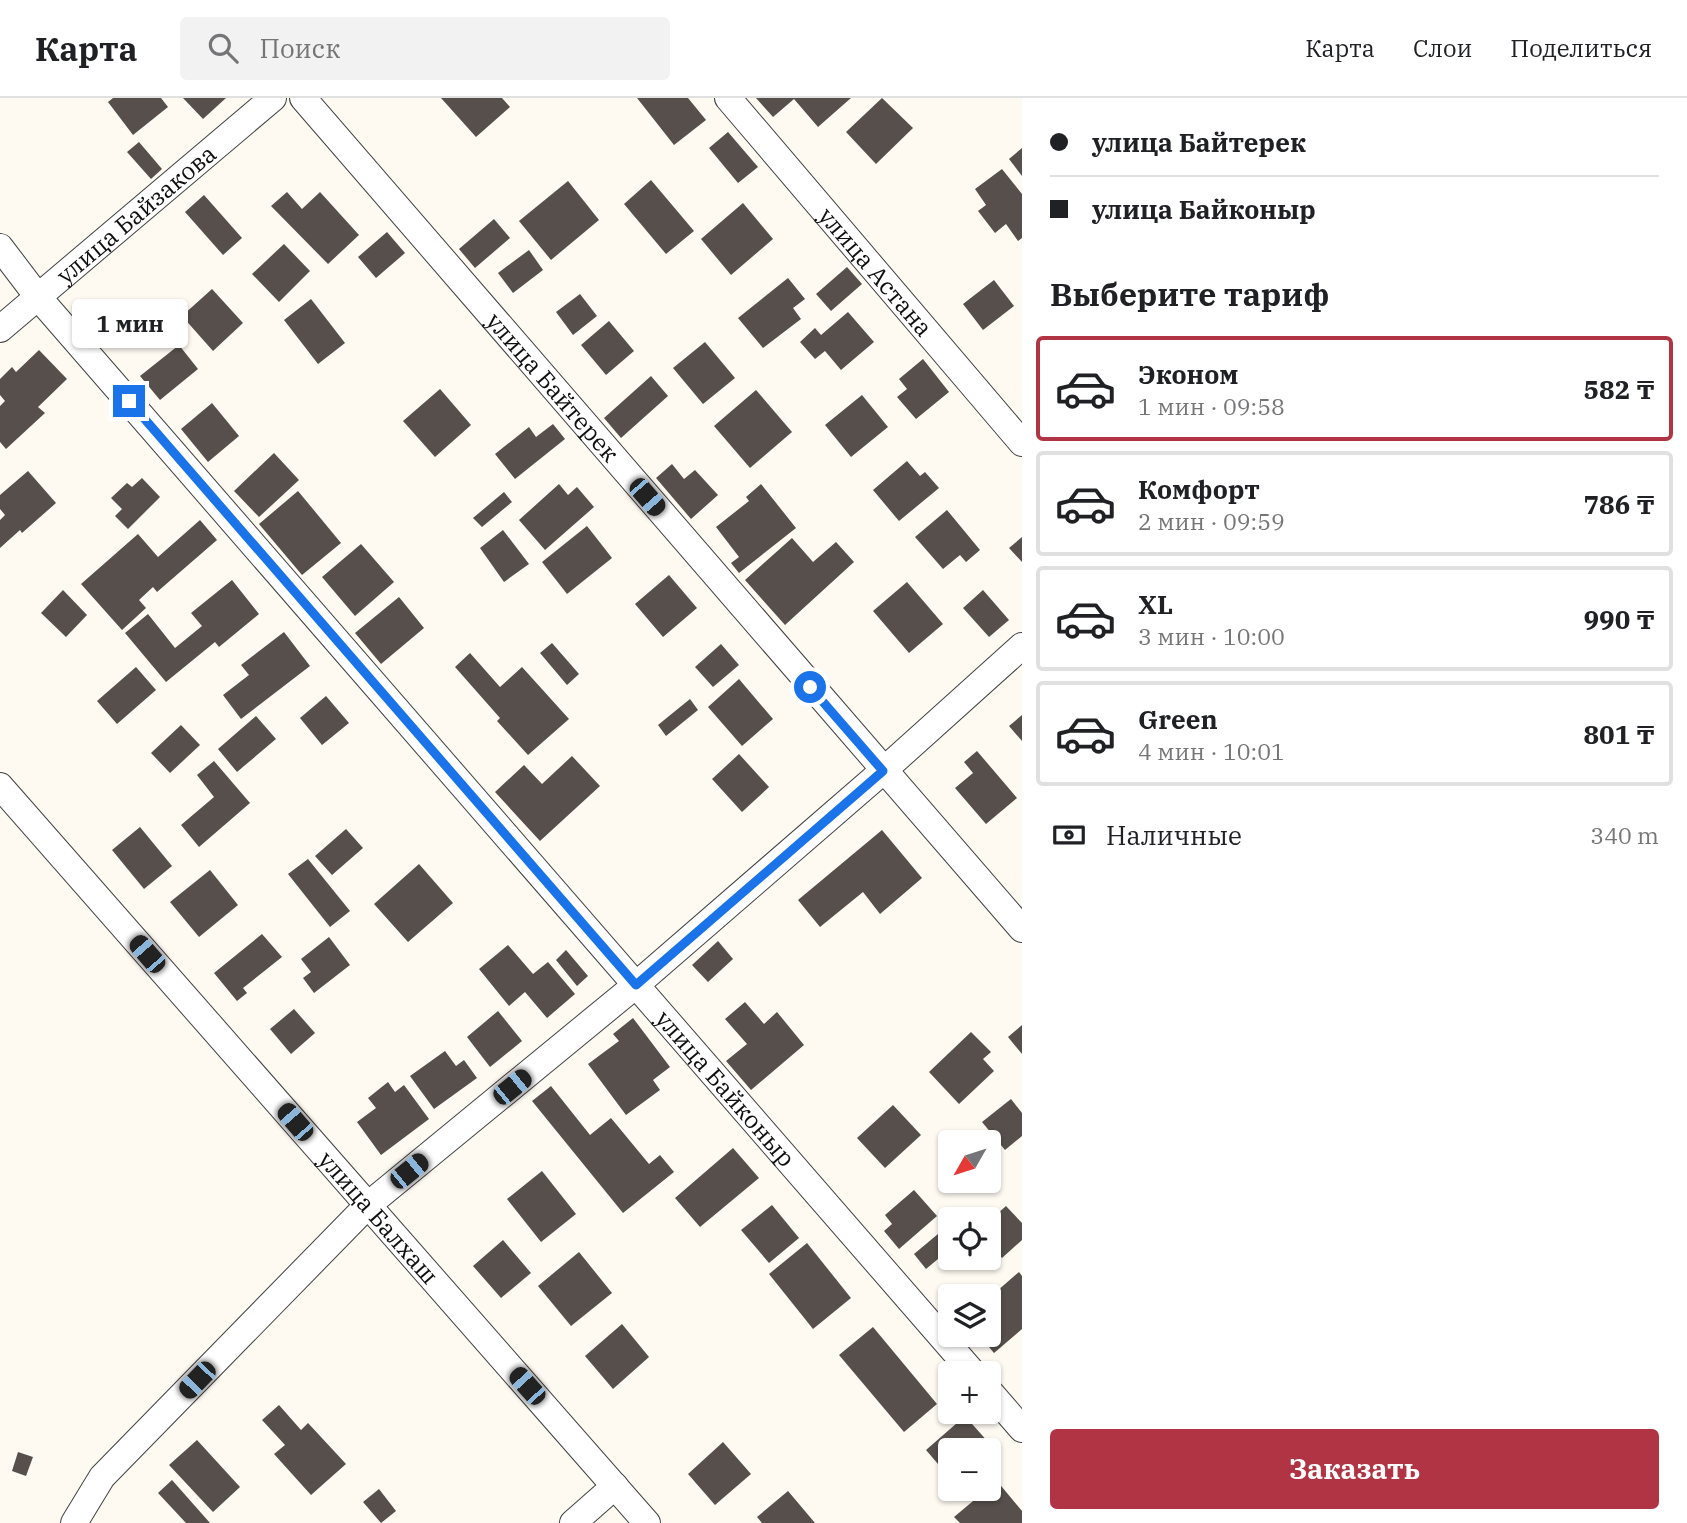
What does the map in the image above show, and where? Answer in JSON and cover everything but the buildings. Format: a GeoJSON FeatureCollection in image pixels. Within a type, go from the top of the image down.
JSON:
{"type":"FeatureCollection","features":[{"type":"Feature","properties":{"kind":"street","name":"улица Байзакова"},"geometry":{"type":"LineString","coordinates":[[0,329],[273,98]]}},
{"type":"Feature","properties":{"kind":"street","name":"улица Байтерек"},"geometry":{"type":"LineString","coordinates":[[303,98],[1022,929]]}},
{"type":"Feature","properties":{"kind":"street","name":"улица Астана"},"geometry":{"type":"LineString","coordinates":[[728,98],[1022,443]]}},
{"type":"Feature","properties":{"kind":"street","name":"улица Байконыр"},"geometry":{"type":"LineString","coordinates":[[0,247],[38,297],[963,1361]]}},
{"type":"Feature","properties":{"kind":"street"},"geometry":{"type":"LineString","coordinates":[[74,1523],[102,1477],[368,1205],[636,985],[883,771],[1022,646]]}},
{"type":"Feature","properties":{"kind":"street","name":"улица Балхаш"},"geometry":{"type":"LineString","coordinates":[[0,786],[647,1523]]}},
{"type":"Feature","properties":{"kind":"street"},"geometry":{"type":"LineString","coordinates":[[1001,1405],[1022,1429]]}},
{"type":"Feature","properties":{"kind":"street"},"geometry":{"type":"LineString","coordinates":[[573,1523],[615,1486]]}},
{"type":"Feature","properties":{"kind":"route"},"geometry":{"type":"LineString","coordinates":[[129,401],[636,985],[883,771],[810,687]]}}]}
